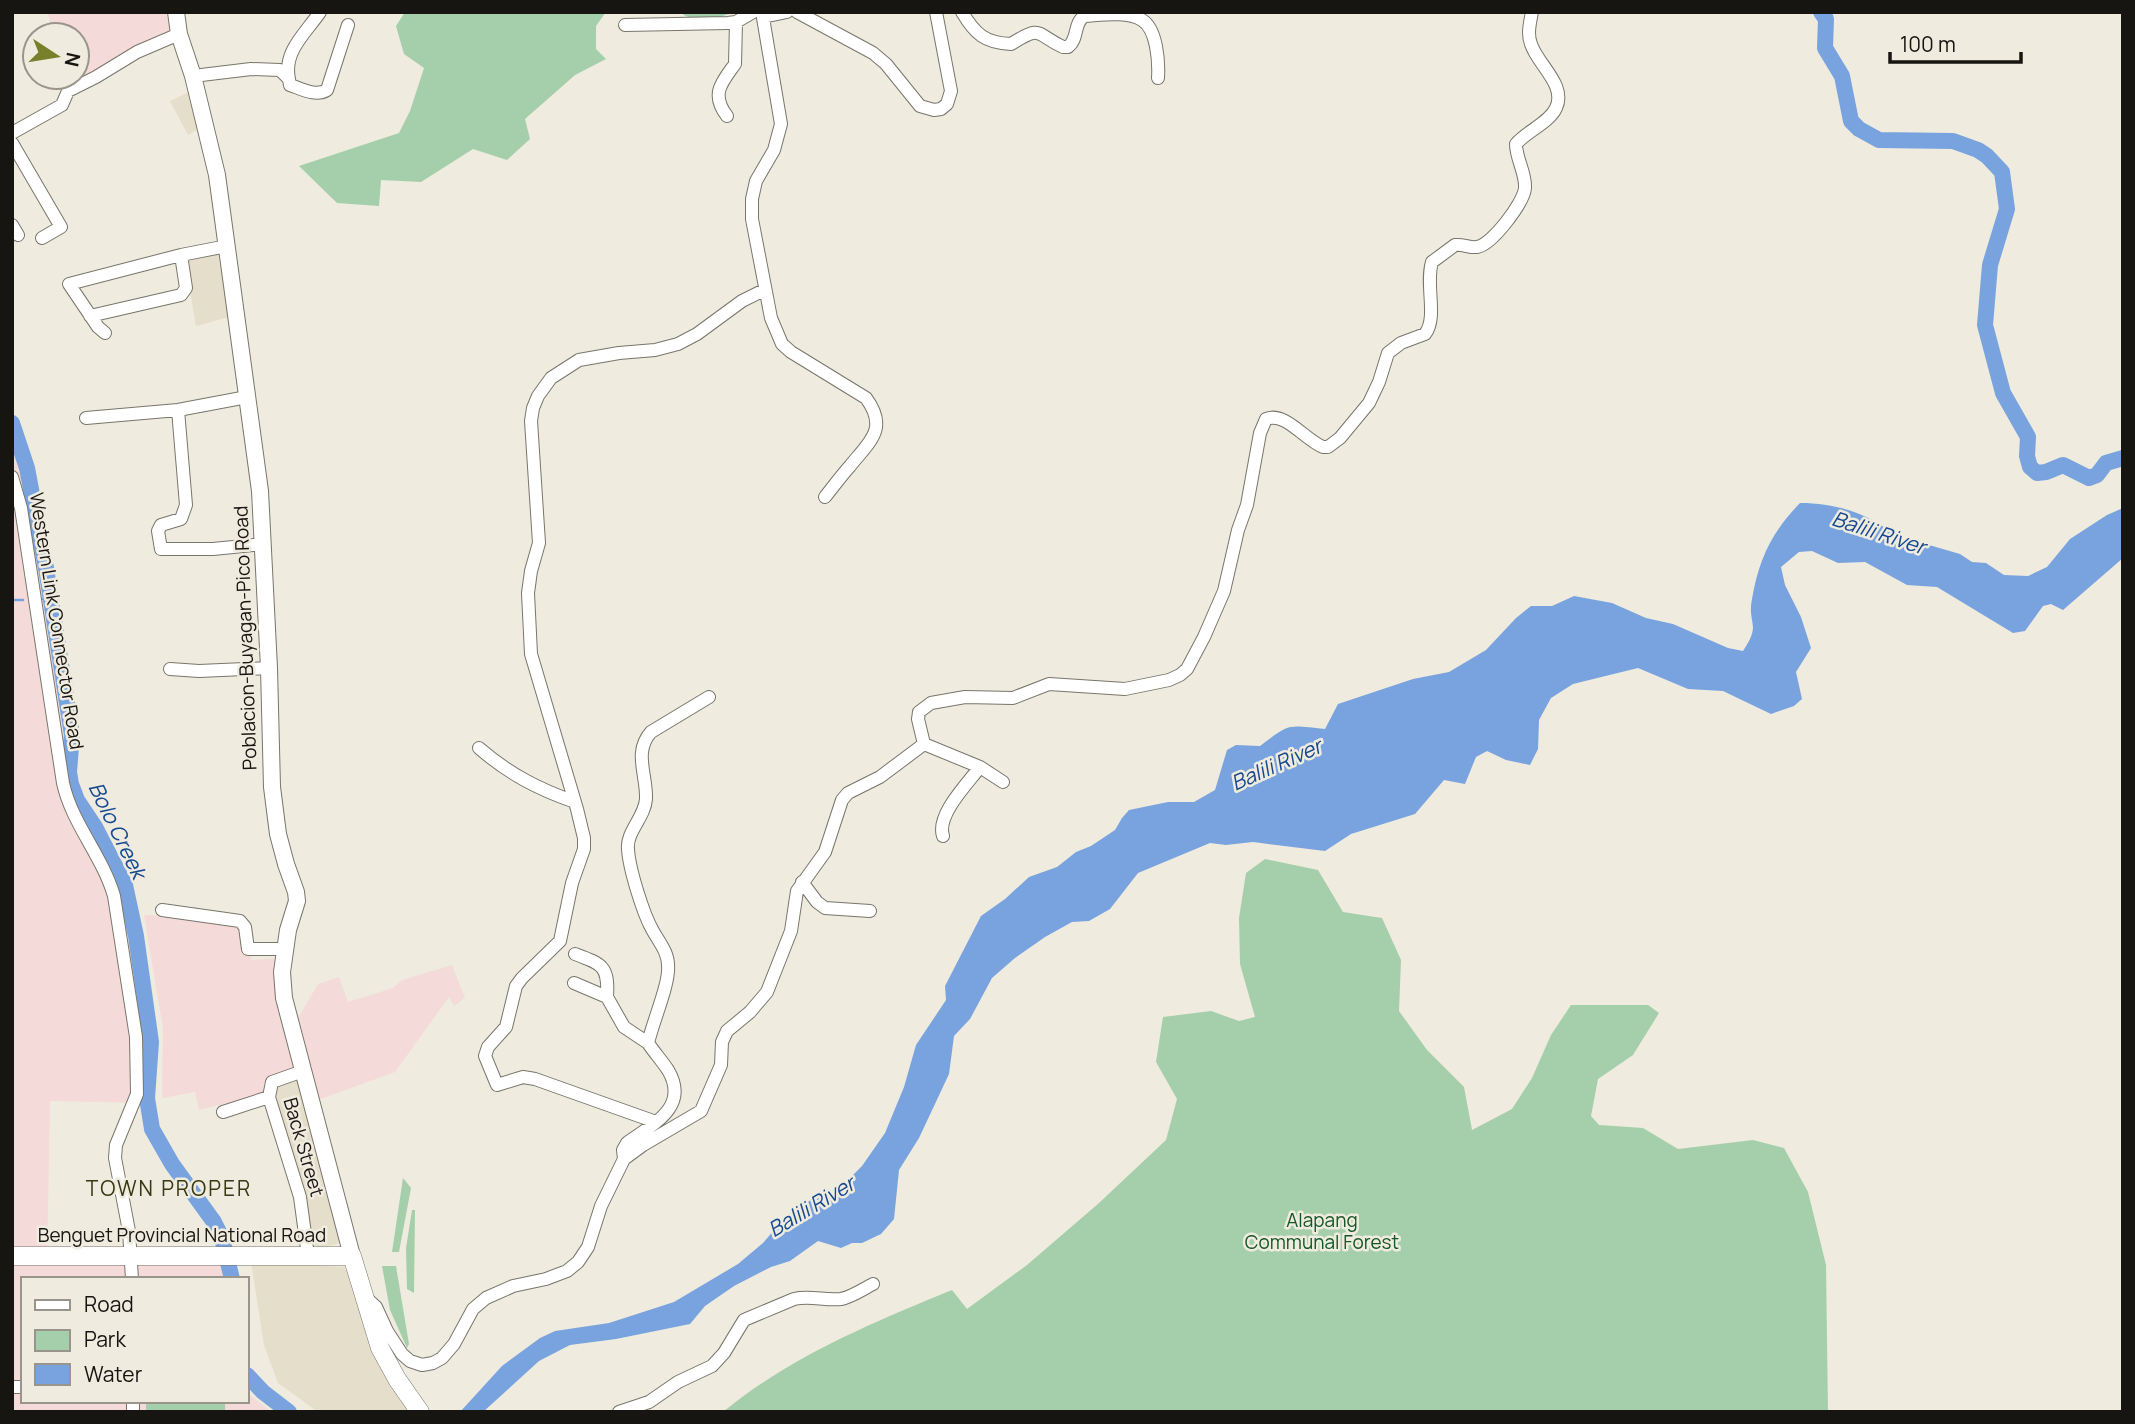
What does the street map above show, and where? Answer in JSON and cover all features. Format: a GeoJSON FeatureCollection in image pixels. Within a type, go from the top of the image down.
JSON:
{"type":"FeatureCollection","features":[{"type":"Feature","properties":{"kind":"highway","name":"Benguet Provincial National Road"},"geometry":{"type":"LineString","coordinates":[[12,1256],[352,1256]]}},
{"type":"Feature","properties":{"kind":"highway"},"geometry":{"type":"LineString","coordinates":[[352,1256],[380,1348],[419,1411]]}},
{"type":"Feature","properties":{"kind":"main road","name":"Poblacion-Buyagan-Pico Road"},"geometry":{"type":"LineString","coordinates":[[176,12],[215,164],[260,491],[272,787],[278,834],[297,901],[282,972],[284,998],[352,1256]]}},
{"type":"Feature","properties":{"kind":"street"},"geometry":{"type":"LineString","coordinates":[[320,12],[294,46],[288,64],[290,85],[310,92],[323,93],[327,90],[348,25]]}},
{"type":"Feature","properties":{"kind":"street"},"geometry":{"type":"LineString","coordinates":[[625,25],[720,24],[759,14],[786,12]]}},
{"type":"Feature","properties":{"kind":"street"},"geometry":{"type":"LineString","coordinates":[[797,12],[873,53],[886,64],[920,106],[934,110],[947,104],[951,91],[936,12]]}},
{"type":"Feature","properties":{"kind":"street"},"geometry":{"type":"LineString","coordinates":[[962,12],[970,27],[985,39],[1011,44],[1030,33],[1039,32],[1063,47],[1068,47],[1074,41],[1078,22],[1086,16],[1121,15],[1142,20],[1157,50],[1158,78]]}},
{"type":"Feature","properties":{"kind":"street"},"geometry":{"type":"LineString","coordinates":[[924,744],[919,712],[931,703],[965,697],[1013,698],[1049,684],[1125,688],[1169,680],[1186,669],[1224,591],[1238,530],[1247,505],[1260,433],[1266,419],[1273,416],[1281,419],[1323,447],[1333,444],[1374,396],[1392,348],[1429,331],[1429,282],[1432,262],[1455,245],[1484,245],[1501,229],[1521,199],[1525,183],[1516,144],[1556,109],[1558,99],[1551,75],[1531,46],[1528,30],[1532,12]]}},
{"type":"Feature","properties":{"kind":"street"},"geometry":{"type":"LineString","coordinates":[[759,14],[780,124],[774,150],[756,181],[752,199],[752,219],[771,318],[782,344],[866,398],[878,420],[868,445],[825,497]]}},
{"type":"Feature","properties":{"kind":"street"},"geometry":{"type":"LineString","coordinates":[[727,116],[719,102],[719,90],[722,80],[736,60],[736,22]]}},
{"type":"Feature","properties":{"kind":"street"},"geometry":{"type":"LineString","coordinates":[[12,133],[62,105],[68,91],[137,52],[180,34]]}},
{"type":"Feature","properties":{"kind":"street"},"geometry":{"type":"LineString","coordinates":[[193,76],[251,69],[280,70],[289,79]]}},
{"type":"Feature","properties":{"kind":"street"},"geometry":{"type":"LineString","coordinates":[[12,144],[61,227],[42,238]]}},
{"type":"Feature","properties":{"kind":"street"},"geometry":{"type":"LineString","coordinates":[[105,333],[69,285],[181,255],[227,246]]}},
{"type":"Feature","properties":{"kind":"street"},"geometry":{"type":"LineString","coordinates":[[90,316],[181,295],[186,288],[181,255]]}},
{"type":"Feature","properties":{"kind":"street"},"geometry":{"type":"LineString","coordinates":[[656,1122],[536,1079],[523,1077],[497,1085],[486,1062],[488,1047],[506,1027],[516,986],[555,947],[564,930],[572,883],[584,849],[575,802],[531,654],[528,593],[539,543],[531,421],[538,396],[551,378],[579,360],[655,350],[678,344],[764,290]]}},
{"type":"Feature","properties":{"kind":"street"},"geometry":{"type":"LineString","coordinates":[[86,418],[178,410],[247,397]]}},
{"type":"Feature","properties":{"kind":"street"},"geometry":{"type":"LineString","coordinates":[[178,410],[185,512],[176,523],[161,525],[158,531],[161,549],[213,549],[264,544]]}},
{"type":"Feature","properties":{"kind":"street","name":"Western Link Connector Road"},"geometry":{"type":"LineString","coordinates":[[12,477],[21,508],[63,783],[71,810],[109,881],[114,896],[132,1007],[136,1037],[137,1094],[116,1145],[115,1158],[132,1256],[132,1277]]}},
{"type":"Feature","properties":{"kind":"street"},"geometry":{"type":"LineString","coordinates":[[170,669],[199,671],[269,668]]}},
{"type":"Feature","properties":{"kind":"street"},"geometry":{"type":"LineString","coordinates":[[648,1043],[668,974],[668,962],[646,916],[628,850],[629,839],[646,800],[641,749],[644,739],[651,732],[709,696]]}},
{"type":"Feature","properties":{"kind":"street"},"geometry":{"type":"LineString","coordinates":[[924,744],[980,767],[1003,782]]}},
{"type":"Feature","properties":{"kind":"street"},"geometry":{"type":"LineString","coordinates":[[365,1297],[376,1307],[402,1354],[410,1362],[422,1365],[442,1358],[454,1344],[473,1309],[486,1298],[513,1286],[546,1279],[566,1271],[578,1262],[588,1247],[601,1206],[624,1159],[701,1111],[721,1065],[722,1042],[727,1031],[762,1000],[771,985],[791,930],[794,901],[802,882],[825,852],[837,810],[848,793],[880,777],[924,744]]}},
{"type":"Feature","properties":{"kind":"street"},"geometry":{"type":"LineString","coordinates":[[479,748],[502,769],[518,779],[575,802]]}},
{"type":"Feature","properties":{"kind":"street"},"geometry":{"type":"LineString","coordinates":[[943,836],[943,819],[980,767]]}},
{"type":"Feature","properties":{"kind":"street"},"geometry":{"type":"LineString","coordinates":[[802,882],[825,908],[870,911]]}},
{"type":"Feature","properties":{"kind":"street"},"geometry":{"type":"LineString","coordinates":[[162,910],[240,921],[245,927],[248,949],[286,949]]}},
{"type":"Feature","properties":{"kind":"street"},"geometry":{"type":"LineString","coordinates":[[575,954],[603,967],[607,973],[607,997],[624,1027],[648,1043],[668,1070],[676,1091],[670,1109],[628,1143],[623,1150],[624,1159]]}},
{"type":"Feature","properties":{"kind":"street"},"geometry":{"type":"LineString","coordinates":[[574,983],[607,997]]}},
{"type":"Feature","properties":{"kind":"street","name":"Back Street"},"geometry":{"type":"LineString","coordinates":[[303,1071],[272,1082],[269,1097],[300,1197],[308,1256]]}},
{"type":"Feature","properties":{"kind":"street"},"geometry":{"type":"LineString","coordinates":[[223,1112],[269,1097]]}},
{"type":"Feature","properties":{"kind":"street"},"geometry":{"type":"LineString","coordinates":[[619,1412],[649,1402],[678,1382],[712,1366],[724,1353],[744,1320],[794,1299],[839,1299],[873,1284]]}},
{"type":"Feature","properties":{"kind":"shaded area"},"geometry":{"type":"Polygon","coordinates":[[[48,12],[166,12],[171,33],[91,77],[91,21],[50,21],[48,12]]]}},
{"type":"Feature","properties":{"kind":"shaded area"},"geometry":{"type":"Polygon","coordinates":[[[189,92],[201,128],[188,135],[170,101],[189,92]]]}},
{"type":"Feature","properties":{"kind":"shaded area"},"geometry":{"type":"Polygon","coordinates":[[[221,252],[229,317],[196,326],[184,257],[221,252]]]}},
{"type":"Feature","properties":{"kind":"shaded area"},"geometry":{"type":"Polygon","coordinates":[[[12,435],[24,472],[76,782],[81,797],[129,879],[152,1019],[147,1103],[50,1101],[47,1265],[225,1265],[226,1277],[21,1277],[21,1403],[248,1403],[248,1394],[272,1412],[12,1412],[12,435]]]}},
{"type":"Feature","properties":{"kind":"shaded area"},"geometry":{"type":"Polygon","coordinates":[[[144,915],[204,917],[239,922],[252,960],[280,958],[297,1067],[267,1093],[199,1110],[195,1092],[162,1098],[163,1029],[144,915]]]}},
{"type":"Feature","properties":{"kind":"shaded area"},"geometry":{"type":"Polygon","coordinates":[[[452,965],[465,998],[454,1006],[449,997],[395,1072],[318,1100],[294,1025],[318,984],[339,977],[348,1002],[393,988],[402,980],[452,965]]]}},
{"type":"Feature","properties":{"kind":"shaded area"},"geometry":{"type":"Polygon","coordinates":[[[298,1074],[344,1242],[329,1246],[307,1246],[274,1098],[274,1082],[298,1074]]]}},
{"type":"Feature","properties":{"kind":"shaded area"},"geometry":{"type":"Polygon","coordinates":[[[251,1262],[344,1267],[353,1281],[388,1380],[410,1412],[318,1412],[278,1383],[264,1345],[251,1262]]]}},
{"type":"Feature","properties":{"kind":"green space"},"geometry":{"type":"Polygon","coordinates":[[[405,12],[606,12],[596,26],[596,49],[606,59],[575,75],[525,119],[530,139],[507,160],[473,149],[421,182],[381,180],[379,206],[337,203],[299,166],[399,133],[410,111],[424,68],[404,54],[396,26],[405,12]]]}},
{"type":"Feature","properties":{"kind":"green space"},"geometry":{"type":"Polygon","coordinates":[[[679,12],[734,12],[700,20],[679,12]]]}},
{"type":"Feature","properties":{"kind":"green space","name":"Alapang Communal Forest"},"geometry":{"type":"Polygon","coordinates":[[[1265,859],[1318,870],[1343,912],[1382,918],[1401,960],[1399,1011],[1427,1050],[1464,1087],[1472,1130],[1512,1109],[1532,1078],[1551,1035],[1571,1005],[1648,1005],[1659,1013],[1633,1055],[1598,1079],[1591,1116],[1599,1125],[1643,1128],[1678,1149],[1753,1140],[1784,1148],[1808,1192],[1826,1265],[1828,1412],[723,1412],[804,1357],[922,1302],[952,1290],[967,1309],[1027,1265],[1166,1140],[1177,1099],[1156,1062],[1163,1017],[1211,1011],[1239,1021],[1255,1017],[1240,964],[1239,918],[1246,873],[1265,859]]]}},
{"type":"Feature","properties":{"kind":"green space"},"geometry":{"type":"Polygon","coordinates":[[[403,1178],[411,1188],[399,1252],[392,1252],[403,1178]]]}},
{"type":"Feature","properties":{"kind":"green space"},"geometry":{"type":"Polygon","coordinates":[[[412,1210],[415,1210],[414,1293],[407,1289],[406,1248],[412,1210]]]}},
{"type":"Feature","properties":{"kind":"green space"},"geometry":{"type":"Polygon","coordinates":[[[382,1266],[396,1266],[409,1344],[407,1348],[390,1310],[382,1266]]]}},
{"type":"Feature","properties":{"kind":"green space"},"geometry":{"type":"Polygon","coordinates":[[[146,1403],[225,1403],[225,1412],[146,1412],[146,1403]]]}},
{"type":"Feature","properties":{"kind":"water","name":"Balili River"},"geometry":{"type":"Polygon","coordinates":[[[1800,503],[1829,505],[1857,513],[1883,526],[1906,545],[1929,545],[1960,554],[1972,562],[1986,563],[2004,575],[2028,576],[2047,567],[2070,539],[2123,508],[2123,558],[2063,610],[2051,604],[2043,606],[2025,631],[2013,633],[1937,587],[1907,585],[1865,562],[1838,563],[1812,551],[1799,552],[1781,567],[1785,585],[1801,617],[1811,648],[1796,672],[1802,699],[1794,706],[1771,714],[1723,691],[1688,689],[1638,668],[1573,684],[1551,698],[1539,720],[1538,749],[1530,765],[1506,760],[1487,751],[1476,757],[1465,784],[1444,780],[1415,814],[1351,834],[1325,851],[1253,842],[1226,845],[1210,843],[1138,873],[1110,909],[1089,921],[1072,922],[1045,937],[992,978],[970,1019],[954,1036],[949,1074],[919,1138],[899,1170],[894,1219],[881,1234],[862,1243],[852,1243],[841,1248],[818,1241],[790,1261],[771,1267],[734,1286],[705,1306],[690,1324],[570,1345],[539,1361],[483,1412],[460,1412],[502,1366],[540,1338],[555,1331],[609,1323],[674,1302],[738,1264],[763,1243],[786,1216],[809,1201],[836,1192],[862,1166],[885,1133],[904,1087],[916,1045],[946,1000],[945,986],[981,916],[1029,877],[1057,867],[1076,852],[1091,846],[1115,830],[1129,810],[1168,802],[1194,802],[1215,790],[1227,750],[1236,745],[1260,746],[1290,727],[1325,729],[1338,704],[1413,679],[1449,672],[1486,650],[1531,606],[1552,606],[1574,596],[1612,603],[1646,618],[1673,624],[1728,648],[1743,651],[1752,635],[1751,608],[1758,571],[1774,536],[1800,503]]]}},
{"type":"Feature","properties":{"kind":"waterway"},"geometry":{"type":"LineString","coordinates":[[1821,12],[1826,19],[1825,48],[1842,76],[1851,121],[1859,129],[1879,140],[1953,141],[1978,150],[2002,172],[2007,209],[1990,265],[1985,325],[2003,393],[2028,437],[2027,456],[2030,467],[2037,473],[2063,465],[2089,478],[2097,475],[2106,463],[2123,458]]}},
{"type":"Feature","properties":{"kind":"waterway","name":"Bolo Creek"},"geometry":{"type":"LineString","coordinates":[[12,423],[27,468],[46,568],[72,735],[69,772],[71,784],[77,800],[95,827],[125,885],[136,936],[151,1042],[147,1098],[152,1129],[172,1164],[214,1222],[222,1238],[232,1277]]}},
{"type":"Feature","properties":{"kind":"waterway"},"geometry":{"type":"LineString","coordinates":[[43,599],[50,598]]}},
{"type":"Feature","properties":{"kind":"waterway"},"geometry":{"type":"LineString","coordinates":[[12,600],[23,600]]}},
{"type":"Feature","properties":{"kind":"waterway","name":"Bolo Creek"},"geometry":{"type":"LineString","coordinates":[[248,1376],[289,1412]]}},
{"type":"Feature","properties":{"kind":"district","name":"TOWN PROPER"},"geometry":{"type":"Point","coordinates":[169,1188]}}]}
